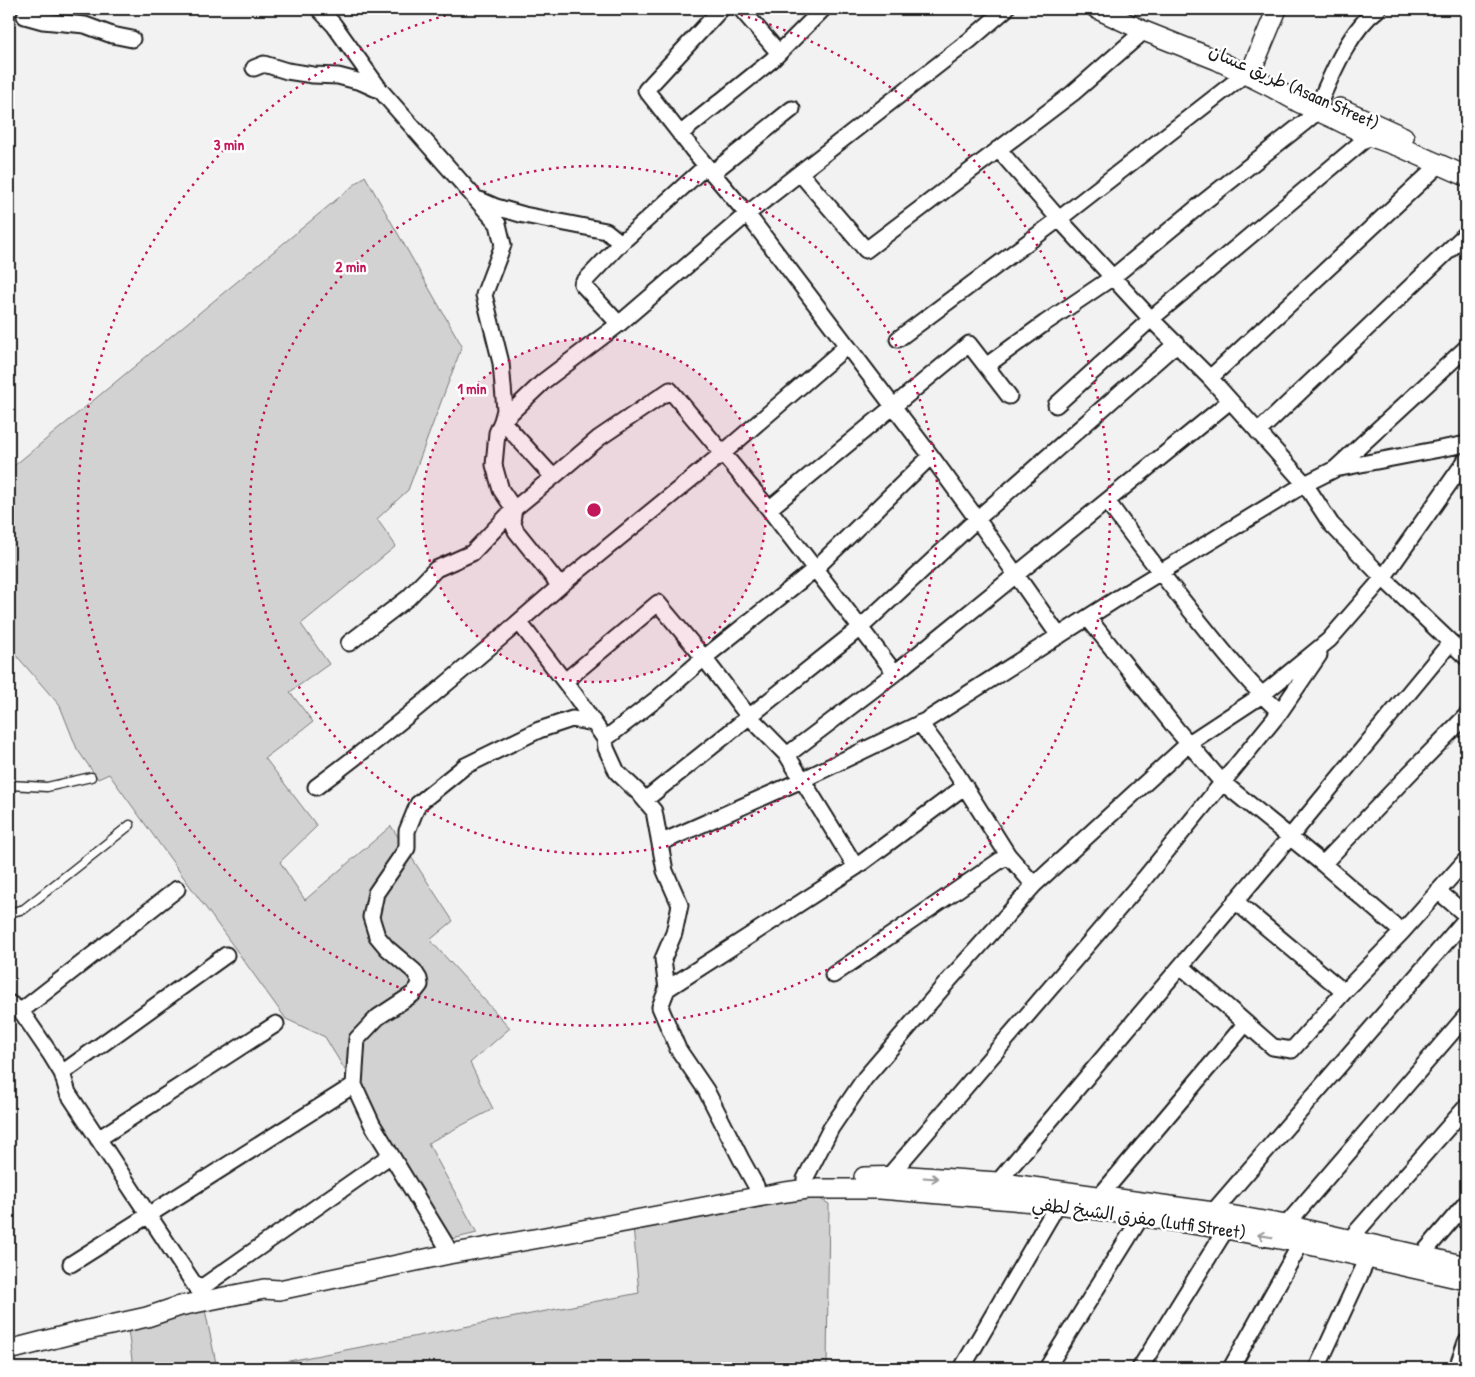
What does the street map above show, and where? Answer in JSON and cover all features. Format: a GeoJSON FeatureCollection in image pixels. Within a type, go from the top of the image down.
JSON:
{"type":"FeatureCollection","features":[{"type":"Feature","properties":{"kind":"street"},"geometry":{"type":"LineString","coordinates":[[319,9],[334,25],[381,91],[498,224],[503,245],[484,295],[501,363],[505,410],[497,433],[494,465],[501,490],[514,509],[512,521],[516,531],[560,586]]}},
{"type":"Feature","properties":{"kind":"street"},"geometry":{"type":"LineString","coordinates":[[722,9],[646,90],[709,170],[748,214],[931,456],[1058,636]]}},
{"type":"Feature","properties":{"kind":"street"},"geometry":{"type":"LineString","coordinates":[[741,9],[779,53]]}},
{"type":"Feature","properties":{"kind":"street"},"geometry":{"type":"LineString","coordinates":[[680,134],[772,60],[824,9]]}},
{"type":"Feature","properties":{"kind":"street"},"geometry":{"type":"LineString","coordinates":[[502,421],[544,380],[619,324],[748,214],[970,40],[1006,9]]}},
{"type":"Feature","properties":{"kind":"street"},"geometry":{"type":"LineString","coordinates":[[1097,9],[1144,31],[1249,72]]}},
{"type":"Feature","properties":{"kind":"street","name":"طريق عسان (Asaan Street)"},"geometry":{"type":"LineString","coordinates":[[1121,9],[1160,25],[1249,72],[1320,105],[1466,166]]}},
{"type":"Feature","properties":{"kind":"street"},"geometry":{"type":"LineString","coordinates":[[898,340],[1059,219],[1249,72],[1278,9]]}},
{"type":"Feature","properties":{"kind":"street"},"geometry":{"type":"LineString","coordinates":[[986,366],[1113,277],[1320,105],[1332,73],[1350,41],[1378,9]]}},
{"type":"Feature","properties":{"kind":"street"},"geometry":{"type":"LineString","coordinates":[[25,16],[43,21],[85,25],[112,35],[132,39]]}},
{"type":"Feature","properties":{"kind":"street"},"geometry":{"type":"LineString","coordinates":[[800,173],[866,250],[1073,93],[1144,31]]}},
{"type":"Feature","properties":{"kind":"street"},"geometry":{"type":"LineString","coordinates":[[254,68],[264,64],[313,76],[338,76],[361,82],[381,91]]}},
{"type":"Feature","properties":{"kind":"street"},"geometry":{"type":"LineString","coordinates":[[1320,105],[1369,136],[1400,147],[1466,176]]}},
{"type":"Feature","properties":{"kind":"street"},"geometry":{"type":"LineString","coordinates":[[619,324],[582,284],[621,243],[709,170],[792,109]]}},
{"type":"Feature","properties":{"kind":"street"},"geometry":{"type":"LineString","coordinates":[[1056,405],[1152,319],[1369,136]]}},
{"type":"Feature","properties":{"kind":"street"},"geometry":{"type":"LineString","coordinates":[[998,149],[1059,219],[1210,378],[1305,484],[1331,524],[1383,578],[1466,657]]}},
{"type":"Feature","properties":{"kind":"street"},"geometry":{"type":"LineString","coordinates":[[1210,378],[1440,164]]}},
{"type":"Feature","properties":{"kind":"street"},"geometry":{"type":"LineString","coordinates":[[474,197],[496,207],[524,215],[606,231],[621,243]]}},
{"type":"Feature","properties":{"kind":"street"},"geometry":{"type":"LineString","coordinates":[[1258,432],[1466,234]]}},
{"type":"Feature","properties":{"kind":"street"},"geometry":{"type":"LineString","coordinates":[[645,800],[860,628],[977,519],[1177,343]]}},
{"type":"Feature","properties":{"kind":"street"},"geometry":{"type":"LineString","coordinates":[[769,509],[969,344],[1008,396]]}},
{"type":"Feature","properties":{"kind":"street"},"geometry":{"type":"LineString","coordinates":[[316,787],[355,758],[560,586],[723,453],[847,346]]}},
{"type":"Feature","properties":{"kind":"street"},"geometry":{"type":"LineString","coordinates":[[1335,469],[1466,348]]}},
{"type":"Feature","properties":{"kind":"street"},"geometry":{"type":"LineString","coordinates":[[349,643],[408,598],[436,569],[472,553],[514,509],[599,438],[670,390],[769,509],[895,673]]}},
{"type":"Feature","properties":{"kind":"street"},"geometry":{"type":"LineString","coordinates":[[787,755],[895,673],[1230,401]]}},
{"type":"Feature","properties":{"kind":"street"},"geometry":{"type":"LineString","coordinates":[[502,421],[554,477]]}},
{"type":"Feature","properties":{"kind":"street"},"geometry":{"type":"LineString","coordinates":[[660,843],[802,780],[920,723],[1305,484],[1335,469],[1466,444]]}},
{"type":"Feature","properties":{"kind":"street"},"geometry":{"type":"LineString","coordinates":[[605,739],[815,569],[931,456]]}},
{"type":"Feature","properties":{"kind":"street"},"geometry":{"type":"LineString","coordinates":[[889,1176],[1144,879],[1280,712],[1329,640],[1383,578],[1466,460]]}},
{"type":"Feature","properties":{"kind":"street"},"geometry":{"type":"LineString","coordinates":[[1107,501],[1160,573],[1234,664],[1280,712]]}},
{"type":"Feature","properties":{"kind":"street"},"geometry":{"type":"LineString","coordinates":[[564,681],[658,603],[749,716],[787,755],[856,867]]}},
{"type":"Feature","properties":{"kind":"street"},"geometry":{"type":"LineString","coordinates":[[1088,618],[1188,743],[1222,782],[1323,864],[1402,932]]}},
{"type":"Feature","properties":{"kind":"street"},"geometry":{"type":"LineString","coordinates":[[519,622],[605,739],[606,748],[617,772],[654,811],[664,871],[680,905],[674,933],[663,960],[667,989],[660,1007],[678,1048],[706,1090],[756,1186]]}},
{"type":"Feature","properties":{"kind":"street"},"geometry":{"type":"LineString","coordinates":[[448,1249],[545,1237],[779,1193],[806,1184],[831,1128],[865,1078],[1034,885],[1188,743],[1262,695],[1329,640]]}},
{"type":"Feature","properties":{"kind":"street"},"geometry":{"type":"LineString","coordinates":[[986,1198],[997,1182],[1290,837],[1450,643]]}},
{"type":"Feature","properties":{"kind":"street"},"geometry":{"type":"LineString","coordinates":[[1323,864],[1466,716]]}},
{"type":"Feature","properties":{"kind":"street"},"geometry":{"type":"LineString","coordinates":[[448,1249],[372,1124],[354,1085],[357,1039],[378,1017],[413,994],[420,985],[419,978],[414,971],[387,948],[377,936],[371,917],[376,893],[407,848],[407,832],[418,804],[465,766],[539,730],[572,719],[594,723]]}},
{"type":"Feature","properties":{"kind":"street"},"geometry":{"type":"LineString","coordinates":[[920,723],[964,786],[1008,855],[1034,885]]}},
{"type":"Feature","properties":{"kind":"street"},"geometry":{"type":"LineString","coordinates":[[667,989],[856,867],[964,786]]}},
{"type":"Feature","properties":{"kind":"street"},"geometry":{"type":"LineString","coordinates":[[833,974],[1008,855]]}},
{"type":"Feature","properties":{"kind":"street"},"geometry":{"type":"LineString","coordinates":[[1181,966],[1273,1047],[1292,1050],[1466,860]]}},
{"type":"Feature","properties":{"kind":"street"},"geometry":{"type":"LineString","coordinates":[[177,889],[15,1007],[62,1072],[68,1093],[201,1295]]}},
{"type":"Feature","properties":{"kind":"street"},"geometry":{"type":"LineString","coordinates":[[1438,891],[1466,915]]}},
{"type":"Feature","properties":{"kind":"street"},"geometry":{"type":"LineString","coordinates":[[1235,901],[1344,992]]}},
{"type":"Feature","properties":{"kind":"street"},"geometry":{"type":"LineString","coordinates":[[1212,1212],[1466,919]]}},
{"type":"Feature","properties":{"kind":"street"},"geometry":{"type":"LineString","coordinates":[[62,1072],[226,956]]}},
{"type":"Feature","properties":{"kind":"street"},"geometry":{"type":"LineString","coordinates":[[1286,1225],[1466,1016]]}},
{"type":"Feature","properties":{"kind":"street"},"geometry":{"type":"LineString","coordinates":[[1094,1203],[1246,1023]]}},
{"type":"Feature","properties":{"kind":"street"},"geometry":{"type":"LineString","coordinates":[[98,1139],[276,1024]]}},
{"type":"Feature","properties":{"kind":"street"},"geometry":{"type":"LineString","coordinates":[[71,1264],[354,1085]]}},
{"type":"Feature","properties":{"kind":"street"},"geometry":{"type":"LineString","coordinates":[[1344,1246],[1466,1107]]}},
{"type":"Feature","properties":{"kind":"street"},"geometry":{"type":"LineString","coordinates":[[9,1350],[147,1317],[180,1306],[201,1295],[391,1155]]}},
{"type":"Feature","properties":{"kind":"street"},"geometry":{"type":"LineString","coordinates":[[201,1295],[264,1289],[279,1290],[448,1249],[756,1186],[806,1184],[889,1176],[997,1182],[1062,1198],[962,1368]]}},
{"type":"Feature","properties":{"kind":"street","name":"مفرق الشيخ لطفي (Lutfi Street)"},"geometry":{"type":"LineString","coordinates":[[806,1184],[986,1198],[1062,1198],[1146,1210],[1226,1229],[1305,1236],[1416,1262],[1466,1280]]}},
{"type":"Feature","properties":{"kind":"street"},"geometry":{"type":"LineString","coordinates":[[1416,1262],[1466,1203]]}},
{"type":"Feature","properties":{"kind":"street"},"geometry":{"type":"LineString","coordinates":[[1047,1368],[1146,1210],[1212,1212],[1286,1225],[1305,1236],[1231,1368]]}},
{"type":"Feature","properties":{"kind":"street"},"geometry":{"type":"LineString","coordinates":[[1140,1368],[1226,1229]]}},
{"type":"Feature","properties":{"kind":"street"},"geometry":{"type":"LineString","coordinates":[[1317,1368],[1371,1252]]}},
{"type":"Feature","properties":{"kind":"street"},"geometry":{"type":"LineString","coordinates":[[1416,1262],[1466,1266]]}},
{"type":"Feature","properties":{"kind":"street"},"geometry":{"type":"LineString","coordinates":[[1457,1368],[1466,1342]]}},
{"type":"Feature","properties":{"kind":"lane"},"geometry":{"type":"LineString","coordinates":[[9,785],[47,787],[92,777]]}},
{"type":"Feature","properties":{"kind":"lane"},"geometry":{"type":"LineString","coordinates":[[9,913],[24,909],[130,825]]}},
{"type":"Feature","properties":{"kind":"shaded area"},"geometry":{"type":"Polygon","coordinates":[[[365,176],[462,346],[408,490],[377,519],[396,546],[301,624],[329,664],[290,692],[313,722],[265,758],[317,826],[280,862],[305,900],[391,826],[453,921],[430,940],[510,1028],[470,1063],[493,1109],[428,1143],[477,1233],[448,1240],[325,1037],[286,1019],[109,774],[98,779],[77,749],[60,706],[9,647],[9,470],[365,176]]]}},
{"type":"Feature","properties":{"kind":"shaded area"},"geometry":{"type":"Polygon","coordinates":[[[813,1195],[829,1204],[827,1368],[253,1368],[639,1293],[633,1226],[813,1195]]]}},
{"type":"Feature","properties":{"kind":"shaded area"},"geometry":{"type":"Polygon","coordinates":[[[204,1305],[217,1368],[133,1368],[128,1329],[204,1305]]]}}]}
